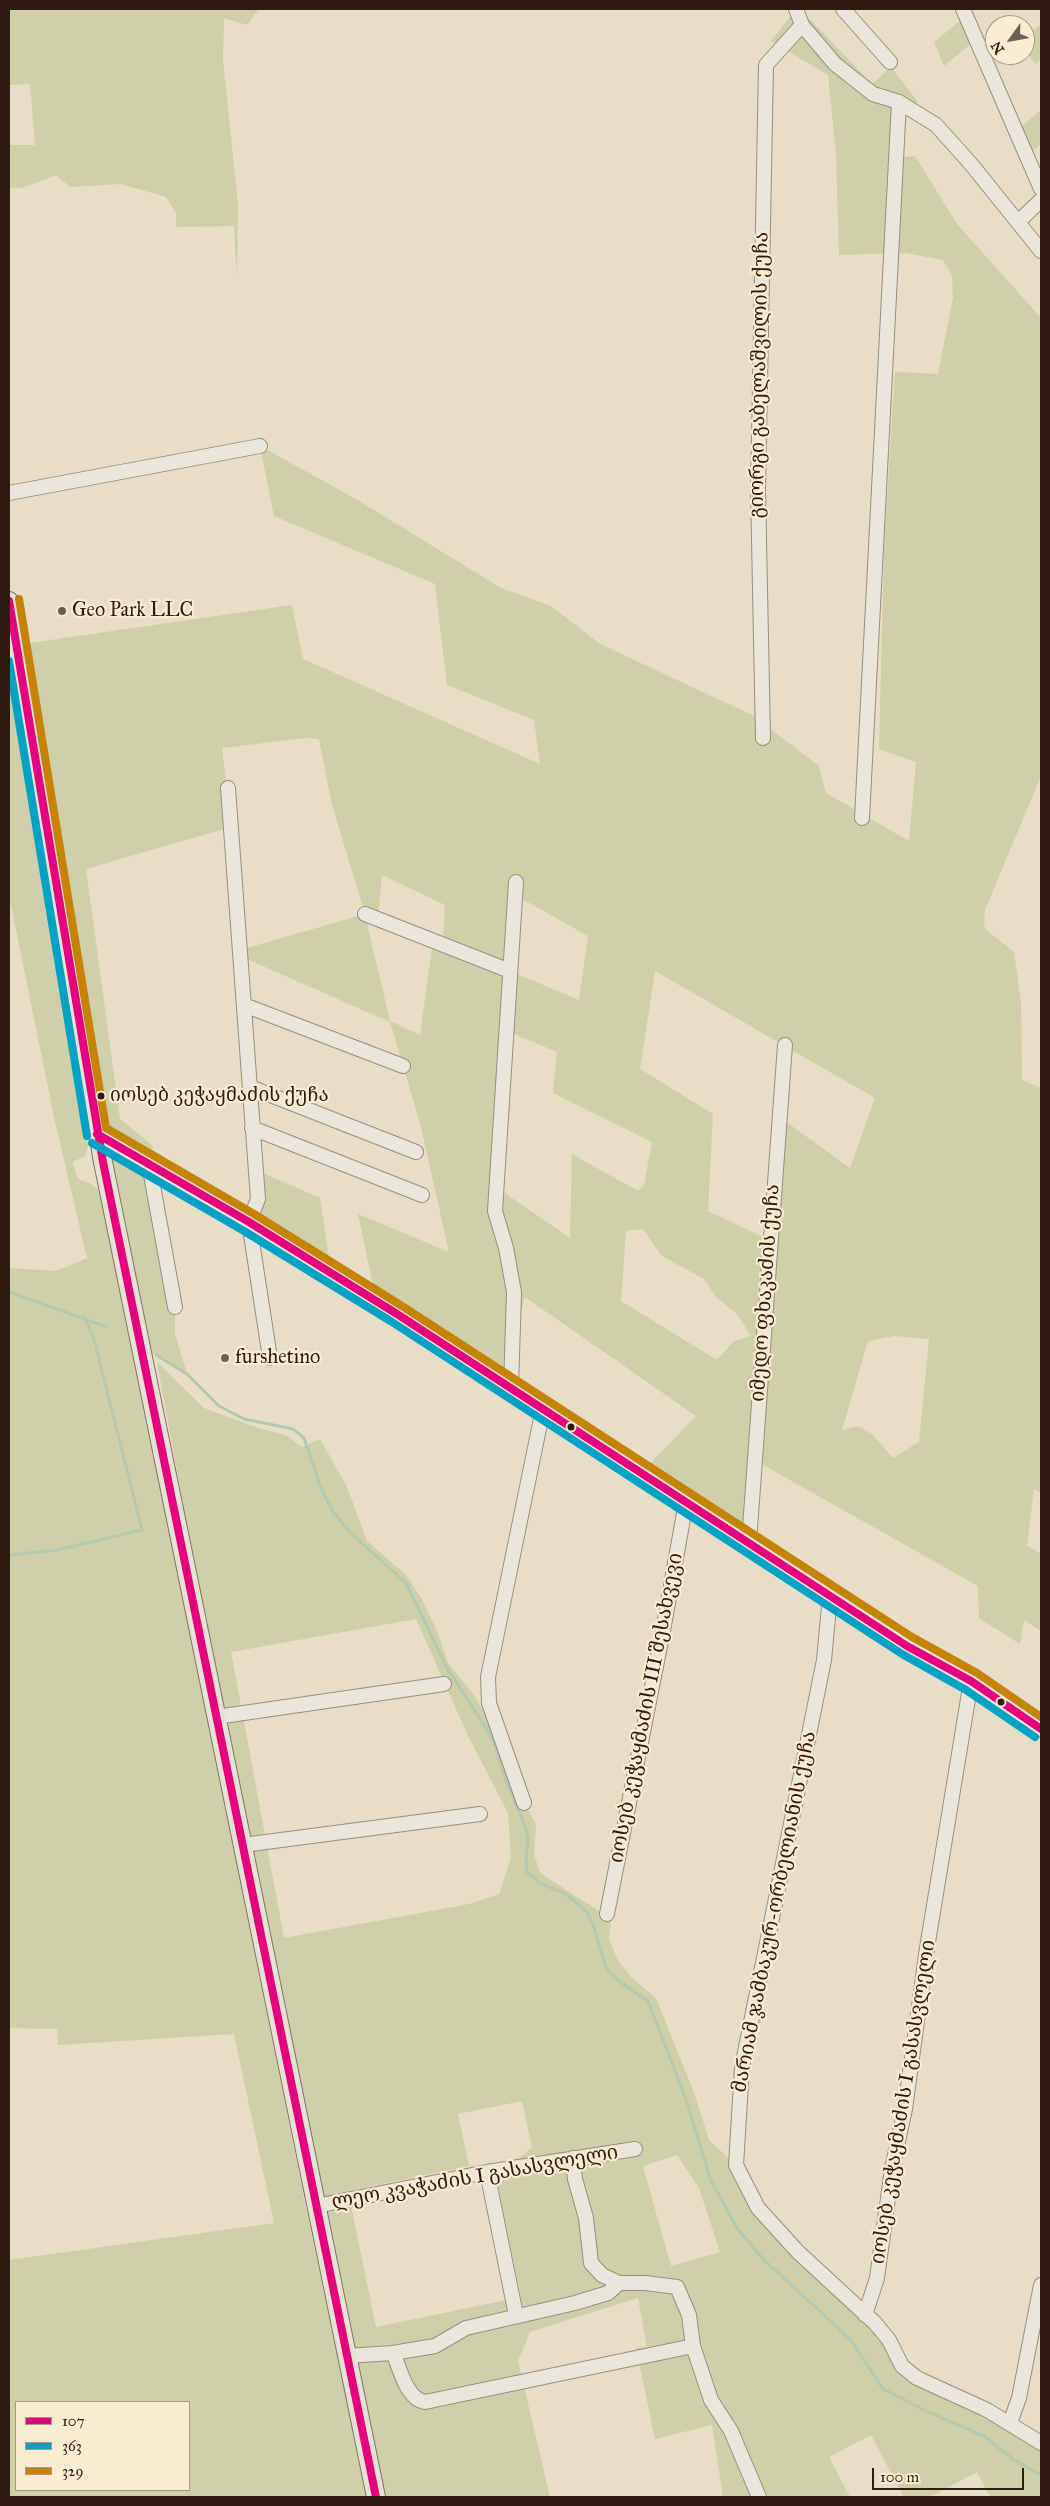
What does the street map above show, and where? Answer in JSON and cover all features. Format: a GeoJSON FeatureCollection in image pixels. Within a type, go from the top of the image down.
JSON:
{"type":"FeatureCollection","features":[{"type":"Feature","properties":{"kind":"main road"},"geometry":{"type":"LineString","coordinates":[[9,601],[98,1134],[376,2497]]}},
{"type":"Feature","properties":{"kind":"street"},"geometry":{"type":"LineString","coordinates":[[796,9],[802,25],[835,64],[873,94],[899,102],[936,125],[1041,251]]}},
{"type":"Feature","properties":{"kind":"street"},"geometry":{"type":"LineString","coordinates":[[843,9],[890,62]]}},
{"type":"Feature","properties":{"kind":"street"},"geometry":{"type":"LineString","coordinates":[[963,9],[1041,189]]}},
{"type":"Feature","properties":{"kind":"street","name":"გიორგი გაბელაშვილის ქუჩა"},"geometry":{"type":"LineString","coordinates":[[763,738],[758,489],[766,65],[802,25]]}},
{"type":"Feature","properties":{"kind":"street"},"geometry":{"type":"LineString","coordinates":[[862,818],[899,102]]}},
{"type":"Feature","properties":{"kind":"street"},"geometry":{"type":"LineString","coordinates":[[1018,222],[1041,200]]}},
{"type":"Feature","properties":{"kind":"street"},"geometry":{"type":"LineString","coordinates":[[9,493],[260,446]]}},
{"type":"Feature","properties":{"kind":"street"},"geometry":{"type":"LineString","coordinates":[[228,788],[258,1199],[249,1222],[270,1358]]}},
{"type":"Feature","properties":{"kind":"street"},"geometry":{"type":"LineString","coordinates":[[511,1388],[514,1292],[506,1248],[495,1211],[516,882]]}},
{"type":"Feature","properties":{"kind":"street"},"geometry":{"type":"LineString","coordinates":[[365,914],[510,971]]}},
{"type":"Feature","properties":{"kind":"street"},"geometry":{"type":"LineString","coordinates":[[244,1005],[403,1066]]}},
{"type":"Feature","properties":{"kind":"street","name":"იმედო ფხაკაძის ქუჩა"},"geometry":{"type":"LineString","coordinates":[[749,1542],[785,1044]]}},
{"type":"Feature","properties":{"kind":"street"},"geometry":{"type":"LineString","coordinates":[[250,1087],[416,1152]]}},
{"type":"Feature","properties":{"kind":"street"},"geometry":{"type":"LineString","coordinates":[[252,1128],[422,1195]]}},
{"type":"Feature","properties":{"kind":"street"},"geometry":{"type":"LineString","coordinates":[[98,1134],[249,1222],[397,1314],[907,1646],[971,1681],[1041,1729]]}},
{"type":"Feature","properties":{"kind":"street"},"geometry":{"type":"LineString","coordinates":[[148,1164],[175,1307]]}},
{"type":"Feature","properties":{"kind":"street"},"geometry":{"type":"LineString","coordinates":[[524,1803],[489,1703],[488,1677],[543,1410]]}},
{"type":"Feature","properties":{"kind":"street","name":"იოსებ კეჭაყმაძის III შესახვევი"},"geometry":{"type":"LineString","coordinates":[[607,1914],[686,1502]]}},
{"type":"Feature","properties":{"kind":"street","name":"მარიამ ჯამბაკურ-ორბელიანის ქუჩა"},"geometry":{"type":"LineString","coordinates":[[830,1596],[824,1660],[742,2067],[736,2165],[758,2208],[798,2252],[889,2340],[902,2366],[917,2378],[966,2399],[1010,2423],[1041,2443]]}},
{"type":"Feature","properties":{"kind":"street","name":"იოსებ კეჭაყმაძის I გასასვლელი"},"geometry":{"type":"LineString","coordinates":[[865,2315],[877,2278],[892,2170],[905,2109],[929,1939],[971,1681]]}},
{"type":"Feature","properties":{"kind":"street"},"geometry":{"type":"LineString","coordinates":[[216,1717],[444,1684]]}},
{"type":"Feature","properties":{"kind":"street"},"geometry":{"type":"LineString","coordinates":[[243,1845],[480,1814]]}},
{"type":"Feature","properties":{"kind":"street","name":"ლეო კვაჭაძის I გასასვლელი"},"geometry":{"type":"LineString","coordinates":[[316,2206],[486,2172],[635,2149]]}},
{"type":"Feature","properties":{"kind":"street"},"geometry":{"type":"LineString","coordinates":[[573,2158],[575,2179],[586,2218],[587,2244],[591,2264],[602,2275],[619,2283],[645,2283],[677,2287],[689,2315],[693,2346],[711,2400],[731,2430],[756,2497]]}},
{"type":"Feature","properties":{"kind":"street"},"geometry":{"type":"LineString","coordinates":[[486,2172],[516,2316]]}},
{"type":"Feature","properties":{"kind":"street"},"geometry":{"type":"LineString","coordinates":[[346,2356],[393,2353],[435,2346],[466,2328],[575,2304],[608,2293],[619,2283]]}},
{"type":"Feature","properties":{"kind":"street"},"geometry":{"type":"LineString","coordinates":[[1010,2423],[1019,2398],[1041,2285]]}},
{"type":"Feature","properties":{"kind":"street"},"geometry":{"type":"LineString","coordinates":[[393,2353],[411,2394],[419,2401],[425,2402],[693,2346]]}},
{"type":"Feature","properties":{"kind":"green space"},"geometry":{"type":"Polygon","coordinates":[[[9,9],[259,9],[247,25],[224,18],[223,60],[238,205],[237,278],[234,226],[176,227],[176,213],[166,197],[121,184],[70,187],[56,175],[22,188],[9,188],[9,145],[35,145],[30,84],[9,85],[9,9]]]}},
{"type":"Feature","properties":{"kind":"green space"},"geometry":{"type":"Polygon","coordinates":[[[796,9],[800,9],[872,84],[891,67],[918,102],[904,113],[897,158],[915,156],[957,224],[1041,318],[1041,776],[985,910],[984,928],[1014,952],[1021,1002],[1022,1080],[1041,1088],[1041,1493],[1034,1489],[1027,1546],[1041,1553],[1041,1631],[1024,1620],[1020,1644],[979,1618],[978,1586],[758,1462],[749,1542],[641,1473],[696,1416],[525,1297],[502,1382],[376,1300],[358,1214],[449,1252],[420,1123],[390,1022],[240,956],[240,950],[365,914],[332,805],[319,739],[305,738],[222,748],[231,827],[86,869],[120,1119],[153,1146],[149,1164],[175,1307],[175,1334],[187,1374],[139,1345],[16,645],[292,605],[303,659],[540,764],[534,720],[447,685],[435,584],[274,516],[260,446],[356,499],[501,588],[551,606],[600,644],[752,715],[819,766],[826,793],[909,841],[916,762],[879,749],[884,549],[895,372],[938,374],[953,298],[952,275],[943,260],[905,253],[839,255],[836,154],[828,75],[771,41],[796,9]],[[382,875],[378,919],[365,915],[390,1021],[420,1035],[433,941],[443,944],[445,905],[382,875]],[[515,895],[510,971],[579,1000],[588,936],[515,895]],[[655,971],[640,1069],[713,1114],[708,1211],[767,1239],[775,1114],[850,1168],[875,1098],[655,971]],[[507,1031],[496,1187],[570,1238],[572,1154],[638,1191],[644,1185],[652,1142],[553,1093],[557,1052],[507,1031]],[[643,1229],[626,1231],[621,1301],[717,1360],[734,1341],[751,1336],[737,1314],[717,1298],[704,1279],[662,1256],[643,1229]],[[895,1336],[868,1341],[842,1430],[858,1426],[872,1434],[893,1458],[919,1442],[929,1339],[895,1336]]]}},
{"type":"Feature","properties":{"kind":"green space"},"geometry":{"type":"Polygon","coordinates":[[[960,21],[972,43],[944,66],[934,42],[960,21]]]}},
{"type":"Feature","properties":{"kind":"green space"},"geometry":{"type":"Polygon","coordinates":[[[1041,24],[1041,59],[1035,64],[1035,29],[1041,24]]]}},
{"type":"Feature","properties":{"kind":"green space"},"geometry":{"type":"Polygon","coordinates":[[[1041,110],[1041,144],[1032,151],[1021,127],[1041,110]]]}},
{"type":"Feature","properties":{"kind":"green space"},"geometry":{"type":"Polygon","coordinates":[[[9,638],[91,1136],[85,1156],[73,1162],[77,1177],[91,1184],[101,1194],[311,2232],[367,2497],[9,2497],[9,2260],[274,2223],[234,2034],[58,2045],[57,2029],[9,2028],[9,1268],[56,1271],[87,1258],[54,1117],[9,895],[9,638]]]}},
{"type":"Feature","properties":{"kind":"green space"},"geometry":{"type":"Polygon","coordinates":[[[256,1170],[320,1198],[331,1273],[249,1222],[256,1170]]]}},
{"type":"Feature","properties":{"kind":"green space"},"geometry":{"type":"Polygon","coordinates":[[[157,1362],[204,1408],[258,1428],[286,1435],[302,1447],[320,1439],[347,1487],[367,1541],[406,1575],[422,1599],[437,1631],[448,1663],[473,1694],[498,1735],[524,1803],[536,1824],[534,1854],[540,1873],[611,1919],[609,1938],[617,1959],[632,1978],[656,1998],[695,2095],[709,2140],[736,2165],[758,2208],[875,2323],[902,2366],[1041,2443],[1041,2497],[990,2497],[977,2472],[930,2497],[904,2497],[871,2435],[829,2457],[850,2497],[723,2497],[712,2425],[655,2439],[636,2348],[647,2347],[638,2298],[530,2332],[518,2361],[550,2497],[383,2497],[245,1843],[157,1362]],[[416,1619],[231,1652],[284,1938],[469,1904],[499,1894],[511,1857],[508,1813],[468,1736],[416,1619]],[[522,2101],[458,2114],[469,2166],[348,2191],[376,2327],[521,2297],[496,2179],[532,2147],[522,2101]],[[677,2155],[643,2166],[671,2266],[720,2252],[699,2188],[677,2155]]]}},
{"type":"Feature","properties":{"kind":"waterway"},"geometry":{"type":"LineString","coordinates":[[9,1292],[107,1327]]}},
{"type":"Feature","properties":{"kind":"waterway"},"geometry":{"type":"LineString","coordinates":[[9,1555],[57,1550],[142,1530],[94,1339],[84,1317]]}},
{"type":"Feature","properties":{"kind":"waterway"},"geometry":{"type":"LineString","coordinates":[[156,1355],[187,1374],[219,1406],[244,1419],[293,1429],[304,1438],[321,1488],[333,1512],[352,1534],[406,1583],[447,1668],[493,1739],[505,1778],[528,1837],[527,1872],[540,1883],[566,1894],[587,1912],[594,1927],[606,1968],[616,1979],[648,2001],[687,2102],[711,2181],[737,2228],[763,2259],[850,2339],[883,2389],[928,2412],[984,2436],[1013,2459],[1041,2475]]}},
{"type":"Feature","properties":{"kind":"transit line","name":"329"},"geometry":{"type":"LineString","coordinates":[[19,599],[106,1128],[254,1214],[402,1306],[912,1637],[977,1673],[1041,1717]]}},
{"type":"Feature","properties":{"kind":"transit line","name":"107"},"geometry":{"type":"LineString","coordinates":[[9,601],[103,1162],[376,2497]]}},
{"type":"Feature","properties":{"kind":"transit line","name":"363"},"geometry":{"type":"LineString","coordinates":[[9,661],[87,1136]]}},
{"type":"Feature","properties":{"kind":"transit line","name":"107"},"geometry":{"type":"LineString","coordinates":[[97,1134],[249,1222],[397,1314],[907,1646],[971,1681],[1041,1729]]}},
{"type":"Feature","properties":{"kind":"transit line","name":"363"},"geometry":{"type":"LineString","coordinates":[[92,1143],[244,1231],[392,1322],[902,1654],[966,1690],[1035,1737]]}},
{"type":"Feature","properties":{"kind":"place","name":"Geo Park LLC"},"geometry":{"type":"Point","coordinates":[62,611]}},
{"type":"Feature","properties":{"kind":"place","name":"იოსებ კეჭაყმაძის ქუჩა"},"geometry":{"type":"Point","coordinates":[101,1096]}},
{"type":"Feature","properties":{"kind":"place","name":"furshetino"},"geometry":{"type":"Point","coordinates":[225,1358]}}]}
